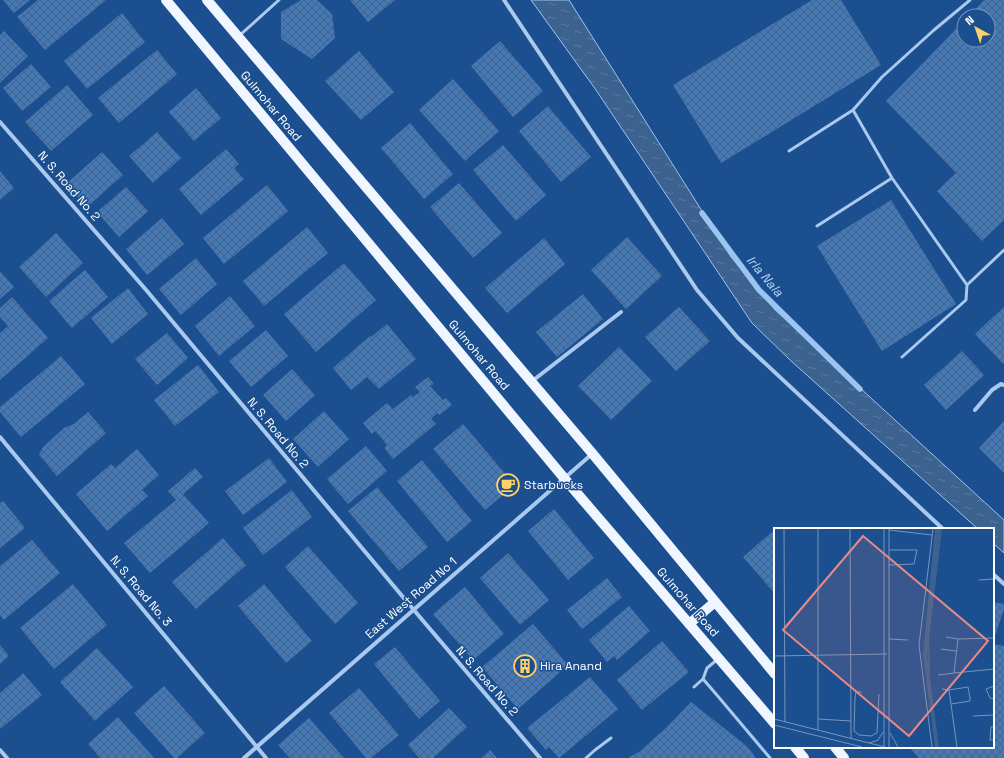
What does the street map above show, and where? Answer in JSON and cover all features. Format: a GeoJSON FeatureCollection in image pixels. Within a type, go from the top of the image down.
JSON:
{"type":"FeatureCollection","features":[{"type":"Feature","properties":{"kind":"main road","name":"Gulmohar Road"},"geometry":{"type":"LineString","coordinates":[[166,0],[564,478],[774,723]]}},
{"type":"Feature","properties":{"kind":"main road","name":"Gulmohar Road"},"geometry":{"type":"LineString","coordinates":[[207,0],[592,453],[774,673]]}},
{"type":"Feature","properties":{"kind":"main road"},"geometry":{"type":"LineString","coordinates":[[689,624],[715,602]]}},
{"type":"Feature","properties":{"kind":"main road"},"geometry":{"type":"LineString","coordinates":[[796,748],[804,758]]}},
{"type":"Feature","properties":{"kind":"main road"},"geometry":{"type":"LineString","coordinates":[[836,748],[844,758]]}},
{"type":"Feature","properties":{"kind":"street"},"geometry":{"type":"LineString","coordinates":[[504,0],[697,290],[738,338],[942,528]]}},
{"type":"Feature","properties":{"kind":"street","name":"N. S. Road No. 2"},"geometry":{"type":"LineString","coordinates":[[0,122],[147,291],[412,609],[540,758]]}},
{"type":"Feature","properties":{"kind":"street"},"geometry":{"type":"LineString","coordinates":[[531,382],[621,312]]}},
{"type":"Feature","properties":{"kind":"street"},"geometry":{"type":"LineString","coordinates":[[975,410],[992,390],[1001,384],[1004,385]]}},
{"type":"Feature","properties":{"kind":"street","name":"N. S. Road No. 3"},"geometry":{"type":"LineString","coordinates":[[0,437],[266,758]]}},
{"type":"Feature","properties":{"kind":"street","name":"East West Road No 1"},"geometry":{"type":"LineString","coordinates":[[244,758],[412,609],[592,453]]}},
{"type":"Feature","properties":{"kind":"street"},"geometry":{"type":"LineString","coordinates":[[994,575],[1004,584]]}},
{"type":"Feature","properties":{"kind":"street"},"geometry":{"type":"LineString","coordinates":[[0,750],[7,758]]}},
{"type":"Feature","properties":{"kind":"lane"},"geometry":{"type":"LineString","coordinates":[[237,37],[279,0]]}},
{"type":"Feature","properties":{"kind":"lane"},"geometry":{"type":"LineString","coordinates":[[789,151],[853,110],[882,77],[970,0]]}},
{"type":"Feature","properties":{"kind":"lane"},"geometry":{"type":"LineString","coordinates":[[853,110],[892,178],[967,285],[966,300],[902,357]]}},
{"type":"Feature","properties":{"kind":"lane"},"geometry":{"type":"LineString","coordinates":[[817,226],[892,178]]}},
{"type":"Feature","properties":{"kind":"lane"},"geometry":{"type":"LineString","coordinates":[[967,285],[1004,250]]}},
{"type":"Feature","properties":{"kind":"lane"},"geometry":{"type":"LineString","coordinates":[[694,687],[703,679],[707,668],[718,658]]}},
{"type":"Feature","properties":{"kind":"lane"},"geometry":{"type":"LineString","coordinates":[[703,679],[770,758]]}},
{"type":"Feature","properties":{"kind":"lane"},"geometry":{"type":"LineString","coordinates":[[586,758],[611,738]]}},
{"type":"Feature","properties":{"kind":"water"},"geometry":{"type":"Polygon","coordinates":[[[531,0],[569,0],[731,257],[775,310],[1004,520],[1004,553],[994,544],[994,528],[977,528],[789,359],[752,323],[596,90],[531,0]]]}},
{"type":"Feature","properties":{"kind":"building"},"geometry":{"type":"Polygon","coordinates":[[[3,0],[30,0],[14,13],[3,0]]]}},
{"type":"Feature","properties":{"kind":"building"},"geometry":{"type":"Polygon","coordinates":[[[38,0],[106,0],[45,50],[17,17],[38,0]]]}},
{"type":"Feature","properties":{"kind":"building"},"geometry":{"type":"Polygon","coordinates":[[[301,0],[317,0],[332,14],[335,38],[312,59],[281,39],[281,12],[301,0]]]}},
{"type":"Feature","properties":{"kind":"building"},"geometry":{"type":"Polygon","coordinates":[[[350,0],[395,0],[368,22],[350,0]]]}},
{"type":"Feature","properties":{"kind":"building"},"geometry":{"type":"Polygon","coordinates":[[[812,0],[841,0],[881,65],[721,163],[673,85],[812,0]]]}},
{"type":"Feature","properties":{"kind":"building"},"geometry":{"type":"Polygon","coordinates":[[[984,0],[1004,0],[1004,220],[982,241],[937,191],[956,173],[886,101],[956,29],[956,48],[996,48],[996,8],[976,8],[984,0]]]}},
{"type":"Feature","properties":{"kind":"building"},"geometry":{"type":"Polygon","coordinates":[[[122,13],[145,42],[87,89],[64,61],[122,13]]]}},
{"type":"Feature","properties":{"kind":"building"},"geometry":{"type":"Polygon","coordinates":[[[4,31],[28,56],[0,83],[0,35],[4,31]]]}},
{"type":"Feature","properties":{"kind":"building"},"geometry":{"type":"Polygon","coordinates":[[[500,41],[543,91],[513,117],[471,66],[500,41]]]}},
{"type":"Feature","properties":{"kind":"building"},"geometry":{"type":"Polygon","coordinates":[[[157,50],[177,74],[119,123],[98,98],[157,50]]]}},
{"type":"Feature","properties":{"kind":"building"},"geometry":{"type":"Polygon","coordinates":[[[359,51],[394,92],[361,120],[325,81],[359,51]]]}},
{"type":"Feature","properties":{"kind":"building"},"geometry":{"type":"Polygon","coordinates":[[[31,64],[51,87],[22,111],[3,88],[31,64]]]}},
{"type":"Feature","properties":{"kind":"building"},"geometry":{"type":"Polygon","coordinates":[[[453,79],[499,131],[465,161],[419,110],[453,79]]]}},
{"type":"Feature","properties":{"kind":"building"},"geometry":{"type":"Polygon","coordinates":[[[67,85],[93,115],[51,151],[25,122],[67,85]]]}},
{"type":"Feature","properties":{"kind":"building"},"geometry":{"type":"Polygon","coordinates":[[[196,88],[221,118],[194,141],[169,112],[196,88]]]}},
{"type":"Feature","properties":{"kind":"building"},"geometry":{"type":"Polygon","coordinates":[[[548,106],[591,157],[561,182],[519,131],[548,106]]]}},
{"type":"Feature","properties":{"kind":"building"},"geometry":{"type":"Polygon","coordinates":[[[410,123],[453,174],[424,199],[381,148],[410,123]]]}},
{"type":"Feature","properties":{"kind":"building"},"geometry":{"type":"Polygon","coordinates":[[[157,132],[181,158],[153,183],[129,156],[157,132]]]}},
{"type":"Feature","properties":{"kind":"building"},"geometry":{"type":"Polygon","coordinates":[[[503,145],[546,195],[516,221],[473,170],[503,145]]]}},
{"type":"Feature","properties":{"kind":"building"},"geometry":{"type":"Polygon","coordinates":[[[226,149],[239,164],[234,168],[244,179],[201,215],[179,189],[226,149]]]}},
{"type":"Feature","properties":{"kind":"building"},"geometry":{"type":"Polygon","coordinates":[[[102,152],[123,175],[87,207],[66,184],[102,152]]]}},
{"type":"Feature","properties":{"kind":"building"},"geometry":{"type":"Polygon","coordinates":[[[0,171],[14,188],[0,200],[0,171]]]}},
{"type":"Feature","properties":{"kind":"building"},"geometry":{"type":"Polygon","coordinates":[[[459,183],[502,233],[473,258],[430,207],[459,183]]]}},
{"type":"Feature","properties":{"kind":"building"},"geometry":{"type":"Polygon","coordinates":[[[267,185],[288,211],[224,264],[203,238],[267,185]]]}},
{"type":"Feature","properties":{"kind":"building"},"geometry":{"type":"Polygon","coordinates":[[[126,187],[148,211],[119,237],[97,212],[126,187]]]}},
{"type":"Feature","properties":{"kind":"building"},"geometry":{"type":"Polygon","coordinates":[[[891,200],[956,304],[882,351],[817,246],[891,200]]]}},
{"type":"Feature","properties":{"kind":"building"},"geometry":{"type":"Polygon","coordinates":[[[162,218],[184,244],[147,275],[126,249],[162,218]]]}},
{"type":"Feature","properties":{"kind":"building"},"geometry":{"type":"Polygon","coordinates":[[[307,227],[328,253],[264,306],[243,281],[307,227]]]}},
{"type":"Feature","properties":{"kind":"building"},"geometry":{"type":"Polygon","coordinates":[[[56,233],[83,263],[46,297],[19,267],[56,233]]]}},
{"type":"Feature","properties":{"kind":"building"},"geometry":{"type":"Polygon","coordinates":[[[627,237],[662,276],[626,309],[591,270],[627,237]]]}},
{"type":"Feature","properties":{"kind":"building"},"geometry":{"type":"Polygon","coordinates":[[[544,238],[565,264],[507,313],[485,288],[544,238]]]}},
{"type":"Feature","properties":{"kind":"building"},"geometry":{"type":"Polygon","coordinates":[[[196,258],[217,284],[181,315],[159,289],[196,258]]]}},
{"type":"Feature","properties":{"kind":"building"},"geometry":{"type":"Polygon","coordinates":[[[344,263],[376,300],[316,352],[284,314],[344,263]]]}},
{"type":"Feature","properties":{"kind":"building"},"geometry":{"type":"Polygon","coordinates":[[[85,270],[108,297],[72,328],[49,301],[85,270]]]}},
{"type":"Feature","properties":{"kind":"building"},"geometry":{"type":"Polygon","coordinates":[[[0,271],[14,287],[0,299],[0,271]]]}},
{"type":"Feature","properties":{"kind":"building"},"geometry":{"type":"Polygon","coordinates":[[[128,288],[148,314],[112,344],[91,318],[128,288]]]}},
{"type":"Feature","properties":{"kind":"building"},"geometry":{"type":"Polygon","coordinates":[[[583,294],[603,319],[557,357],[536,332],[583,294]]]}},
{"type":"Feature","properties":{"kind":"building"},"geometry":{"type":"Polygon","coordinates":[[[230,296],[255,326],[219,356],[195,326],[230,296]]]}},
{"type":"Feature","properties":{"kind":"building"},"geometry":{"type":"Polygon","coordinates":[[[12,297],[48,338],[0,380],[0,333],[8,326],[0,317],[0,308],[12,297]]]}},
{"type":"Feature","properties":{"kind":"building"},"geometry":{"type":"Polygon","coordinates":[[[679,307],[710,341],[676,371],[645,337],[679,307]]]}},
{"type":"Feature","properties":{"kind":"building"},"geometry":{"type":"Polygon","coordinates":[[[1004,307],[1004,363],[1003,364],[975,334],[1004,307]]]}},
{"type":"Feature","properties":{"kind":"building"},"geometry":{"type":"Polygon","coordinates":[[[387,324],[416,359],[379,389],[367,377],[351,390],[333,368],[370,336],[371,337],[387,324]]]}},
{"type":"Feature","properties":{"kind":"building"},"geometry":{"type":"Polygon","coordinates":[[[266,330],[288,356],[251,387],[229,361],[266,330]]]}},
{"type":"Feature","properties":{"kind":"building"},"geometry":{"type":"Polygon","coordinates":[[[167,333],[188,358],[157,385],[135,359],[167,333]]]}},
{"type":"Feature","properties":{"kind":"building"},"geometry":{"type":"Polygon","coordinates":[[[619,347],[652,381],[611,420],[578,386],[619,347]]]}},
{"type":"Feature","properties":{"kind":"building"},"geometry":{"type":"Polygon","coordinates":[[[962,351],[984,375],[946,410],[924,385],[962,351]]]}},
{"type":"Feature","properties":{"kind":"building"},"geometry":{"type":"Polygon","coordinates":[[[61,356],[85,384],[21,437],[0,412],[0,407],[61,356]]]}},
{"type":"Feature","properties":{"kind":"building"},"geometry":{"type":"Polygon","coordinates":[[[198,365],[219,392],[175,426],[154,400],[198,365]]]}},
{"type":"Feature","properties":{"kind":"building"},"geometry":{"type":"Polygon","coordinates":[[[292,369],[315,395],[286,421],[263,395],[292,369]]]}},
{"type":"Feature","properties":{"kind":"building"},"geometry":{"type":"Polygon","coordinates":[[[428,377],[434,384],[430,386],[443,400],[446,398],[452,405],[439,415],[437,413],[431,419],[436,424],[393,459],[384,448],[387,445],[375,431],[372,434],[363,423],[387,403],[393,409],[411,395],[413,397],[420,392],[415,387],[428,377]]]}},
{"type":"Feature","properties":{"kind":"building"},"geometry":{"type":"Polygon","coordinates":[[[324,411],[349,439],[318,467],[293,439],[324,411]]]}},
{"type":"Feature","properties":{"kind":"building"},"geometry":{"type":"Polygon","coordinates":[[[88,412],[106,433],[57,476],[39,455],[43,447],[64,428],[74,424],[88,412]]]}},
{"type":"Feature","properties":{"kind":"building"},"geometry":{"type":"Polygon","coordinates":[[[1004,421],[1004,473],[979,448],[1004,421]]]}},
{"type":"Feature","properties":{"kind":"building"},"geometry":{"type":"Polygon","coordinates":[[[463,424],[515,485],[485,510],[433,449],[463,424]]]}},
{"type":"Feature","properties":{"kind":"building"},"geometry":{"type":"Polygon","coordinates":[[[366,446],[387,471],[348,504],[327,479],[366,446]]]}},
{"type":"Feature","properties":{"kind":"building"},"geometry":{"type":"Polygon","coordinates":[[[137,449],[159,475],[142,490],[148,496],[107,531],[76,494],[111,464],[115,468],[137,449]]]}},
{"type":"Feature","properties":{"kind":"building"},"geometry":{"type":"Polygon","coordinates":[[[269,458],[287,482],[243,515],[225,491],[269,458]]]}},
{"type":"Feature","properties":{"kind":"building"},"geometry":{"type":"Polygon","coordinates":[[[422,460],[472,521],[447,542],[397,481],[422,460]]]}},
{"type":"Feature","properties":{"kind":"building"},"geometry":{"type":"Polygon","coordinates":[[[195,468],[203,477],[183,494],[209,523],[150,573],[124,543],[176,500],[168,491],[195,468]]]}},
{"type":"Feature","properties":{"kind":"building"},"geometry":{"type":"Polygon","coordinates":[[[377,487],[428,547],[399,571],[348,511],[377,487]]]}},
{"type":"Feature","properties":{"kind":"building"},"geometry":{"type":"Polygon","coordinates":[[[292,490],[312,517],[263,555],[243,528],[292,490]]]}},
{"type":"Feature","properties":{"kind":"building"},"geometry":{"type":"Polygon","coordinates":[[[3,501],[25,528],[0,548],[0,503],[3,501]]]}},
{"type":"Feature","properties":{"kind":"building"},"geometry":{"type":"Polygon","coordinates":[[[554,509],[594,558],[568,580],[528,531],[554,509]]]}},
{"type":"Feature","properties":{"kind":"building"},"geometry":{"type":"Polygon","coordinates":[[[773,531],[774,532],[774,593],[743,557],[773,531]]]}},
{"type":"Feature","properties":{"kind":"building"},"geometry":{"type":"Polygon","coordinates":[[[223,538],[246,565],[196,609],[172,582],[223,538]]]}},
{"type":"Feature","properties":{"kind":"building"},"geometry":{"type":"Polygon","coordinates":[[[32,540],[60,573],[4,620],[0,615],[0,566],[32,540]]]}},
{"type":"Feature","properties":{"kind":"building"},"geometry":{"type":"Polygon","coordinates":[[[308,546],[358,603],[335,624],[285,567],[308,546]]]}},
{"type":"Feature","properties":{"kind":"building"},"geometry":{"type":"Polygon","coordinates":[[[508,553],[549,600],[520,625],[480,578],[508,553]]]}},
{"type":"Feature","properties":{"kind":"building"},"geometry":{"type":"Polygon","coordinates":[[[607,578],[622,597],[582,629],[567,610],[607,578]]]}},
{"type":"Feature","properties":{"kind":"building"},"geometry":{"type":"Polygon","coordinates":[[[73,584],[107,625],[54,669],[20,628],[73,584]]]}},
{"type":"Feature","properties":{"kind":"building"},"geometry":{"type":"Polygon","coordinates":[[[264,584],[312,641],[286,663],[238,606],[264,584]]]}},
{"type":"Feature","properties":{"kind":"building"},"geometry":{"type":"Polygon","coordinates":[[[465,587],[504,634],[473,660],[433,614],[465,587]]]}},
{"type":"Feature","properties":{"kind":"building"},"geometry":{"type":"Polygon","coordinates":[[[994,602],[1004,604],[1004,609],[994,639],[994,602]]]}},
{"type":"Feature","properties":{"kind":"building"},"geometry":{"type":"Polygon","coordinates":[[[629,606],[650,631],[617,660],[614,656],[607,662],[589,640],[629,606]]]}},
{"type":"Feature","properties":{"kind":"building","name":"Hira Anand"},"geometry":{"type":"Polygon","coordinates":[[[533,624],[568,665],[518,709],[482,667],[533,624]]]}},
{"type":"Feature","properties":{"kind":"building"},"geometry":{"type":"Polygon","coordinates":[[[662,641],[689,672],[642,710],[617,680],[662,641]]]}},
{"type":"Feature","properties":{"kind":"building"},"geometry":{"type":"Polygon","coordinates":[[[994,644],[1004,646],[1004,758],[919,758],[910,748],[994,748],[994,644]]]}},
{"type":"Feature","properties":{"kind":"building"},"geometry":{"type":"Polygon","coordinates":[[[0,645],[9,656],[0,664],[0,645]]]}},
{"type":"Feature","properties":{"kind":"building"},"geometry":{"type":"Polygon","coordinates":[[[395,647],[440,701],[419,719],[374,664],[395,647]]]}},
{"type":"Feature","properties":{"kind":"building"},"geometry":{"type":"Polygon","coordinates":[[[97,648],[133,687],[95,721],[60,682],[97,648]]]}},
{"type":"Feature","properties":{"kind":"building"},"geometry":{"type":"Polygon","coordinates":[[[23,673],[42,695],[0,729],[0,693],[23,673]]]}},
{"type":"Feature","properties":{"kind":"building"},"geometry":{"type":"Polygon","coordinates":[[[590,677],[618,709],[559,758],[549,747],[546,750],[527,728],[590,677]]]}},
{"type":"Feature","properties":{"kind":"building"},"geometry":{"type":"Polygon","coordinates":[[[164,686],[205,733],[177,758],[174,758],[134,713],[164,686]]]}},
{"type":"Feature","properties":{"kind":"building"},"geometry":{"type":"Polygon","coordinates":[[[359,688],[399,735],[371,758],[366,758],[329,713],[359,688]]]}},
{"type":"Feature","properties":{"kind":"building"},"geometry":{"type":"Polygon","coordinates":[[[691,702],[748,747],[756,758],[628,758],[640,751],[666,728],[691,702]]]}},
{"type":"Feature","properties":{"kind":"building"},"geometry":{"type":"Polygon","coordinates":[[[449,708],[467,727],[433,758],[419,758],[408,745],[449,708]]]}},
{"type":"Feature","properties":{"kind":"building"},"geometry":{"type":"Polygon","coordinates":[[[118,717],[154,758],[100,758],[88,744],[118,717]]]}},
{"type":"Feature","properties":{"kind":"building"},"geometry":{"type":"Polygon","coordinates":[[[309,718],[344,758],[290,758],[278,745],[309,718]]]}},
{"type":"Feature","properties":{"kind":"building"},"geometry":{"type":"Polygon","coordinates":[[[490,750],[497,758],[481,758],[490,750]]]}},
{"type":"Feature","properties":{"kind":"waterway","name":"Irla Nala"},"geometry":{"type":"LineString","coordinates":[[702,213],[759,290],[860,389]]}},
{"type":"Feature","properties":{"kind":"place","name":"Starbucks"},"geometry":{"type":"Point","coordinates":[508,485]}},
{"type":"Feature","properties":{"kind":"place","name":"Hira Anand"},"geometry":{"type":"Point","coordinates":[525,666]}}]}
